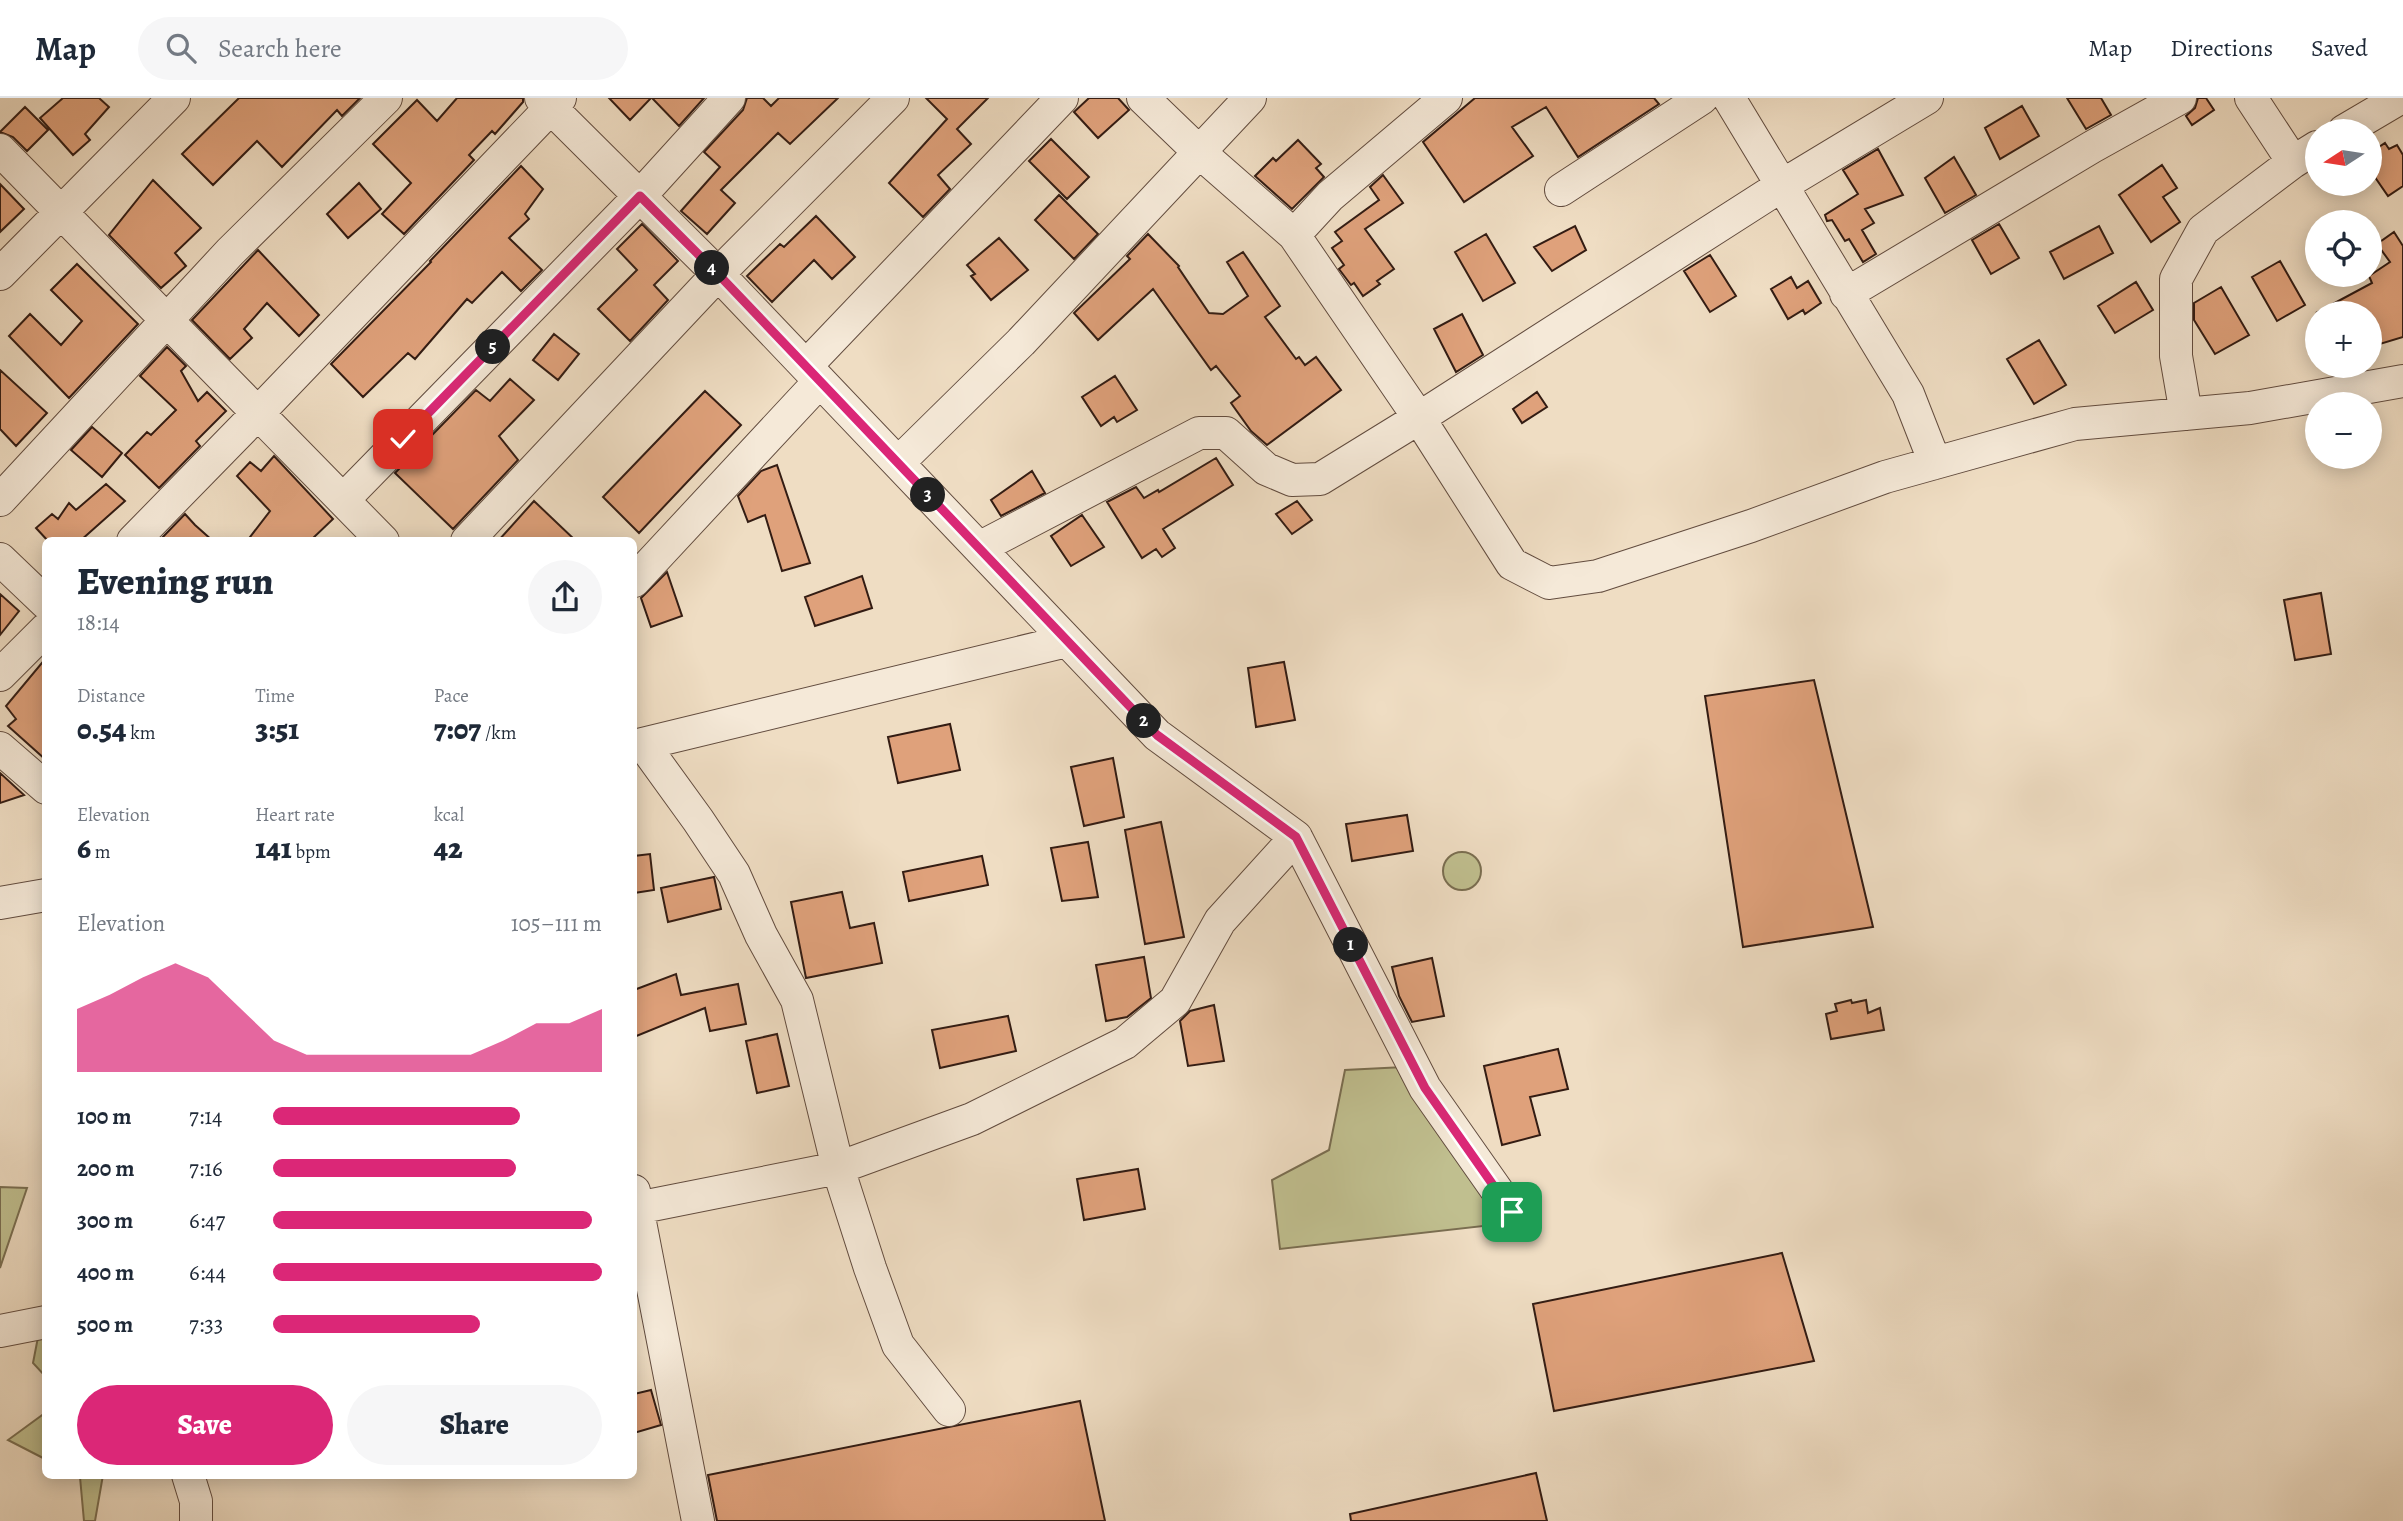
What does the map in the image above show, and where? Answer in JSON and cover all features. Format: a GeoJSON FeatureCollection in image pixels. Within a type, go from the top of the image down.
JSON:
{"type":"FeatureCollection","features":[{"type":"Feature","properties":{"kind":"street"},"geometry":{"type":"LineString","coordinates":[[0,274],[174,98]]}},
{"type":"Feature","properties":{"kind":"street"},"geometry":{"type":"LineString","coordinates":[[0,500],[230,252],[386,98]]}},
{"type":"Feature","properties":{"kind":"street"},"geometry":{"type":"LineString","coordinates":[[344,500],[640,196],[729,98]]}},
{"type":"Feature","properties":{"kind":"street"},"geometry":{"type":"LineString","coordinates":[[471,537],[718,274],[893,98]]}},
{"type":"Feature","properties":{"kind":"street"},"geometry":{"type":"LineString","coordinates":[[637,578],[813,374],[1062,98]]}},
{"type":"Feature","properties":{"kind":"street"},"geometry":{"type":"LineString","coordinates":[[1143,98],[1198,151],[1294,235],[1419,418],[1512,564],[1549,583],[1598,576],[1751,526],[1885,477],[2075,424],[2250,408],[2403,381]]}},
{"type":"Feature","properties":{"kind":"street"},"geometry":{"type":"LineString","coordinates":[[898,463],[1021,342],[1250,98]]}},
{"type":"Feature","properties":{"kind":"street"},"geometry":{"type":"LineString","coordinates":[[1294,235],[1330,196],[1446,98]]}},
{"type":"Feature","properties":{"kind":"street"},"geometry":{"type":"LineString","coordinates":[[1561,190],[1702,98]]}},
{"type":"Feature","properties":{"kind":"street"},"geometry":{"type":"LineString","coordinates":[[1729,98],[1908,394],[1936,463]]}},
{"type":"Feature","properties":{"kind":"street"},"geometry":{"type":"LineString","coordinates":[[979,548],[1199,433],[1226,433],[1266,469],[1292,480],[1320,479],[1781,186],[1927,98]]}},
{"type":"Feature","properties":{"kind":"street"},"geometry":{"type":"LineString","coordinates":[[1846,293],[2180,98]]}},
{"type":"Feature","properties":{"kind":"street"},"geometry":{"type":"LineString","coordinates":[[2186,414],[2176,356],[2176,279],[2203,230],[2305,155],[2251,98]]}},
{"type":"Feature","properties":{"kind":"street"},"geometry":{"type":"LineString","coordinates":[[2364,119],[2400,98]]}},
{"type":"Feature","properties":{"kind":"street"},"geometry":{"type":"LineString","coordinates":[[137,537],[258,413],[550,101],[1157,735],[1296,837],[1425,1088],[1512,1212]]}},
{"type":"Feature","properties":{"kind":"street"},"geometry":{"type":"LineString","coordinates":[[0,150],[379,537]]}},
{"type":"Feature","properties":{"kind":"street"},"geometry":{"type":"LineString","coordinates":[[0,559],[42,599]]}},
{"type":"Feature","properties":{"kind":"street"},"geometry":{"type":"LineString","coordinates":[[0,675],[42,633]]}},
{"type":"Feature","properties":{"kind":"street"},"geometry":{"type":"LineString","coordinates":[[949,1410],[898,1345],[838,1168],[797,1000],[761,935],[734,874],[638,745],[1067,641]]}},
{"type":"Feature","properties":{"kind":"street"},"geometry":{"type":"LineString","coordinates":[[0,748],[42,785]]}},
{"type":"Feature","properties":{"kind":"street"},"geometry":{"type":"LineString","coordinates":[[637,1200],[838,1168],[972,1119],[1125,1043],[1175,1001],[1220,921],[1296,837]]}},
{"type":"Feature","properties":{"kind":"street"},"geometry":{"type":"LineString","coordinates":[[0,903],[42,896]]}},
{"type":"Feature","properties":{"kind":"street"},"geometry":{"type":"LineString","coordinates":[[637,1210],[698,1521]]}},
{"type":"Feature","properties":{"kind":"street"},"geometry":{"type":"LineString","coordinates":[[0,1331],[42,1323]]}},
{"type":"Feature","properties":{"kind":"street"},"geometry":{"type":"LineString","coordinates":[[189,1479],[196,1501],[196,1521]]}},
{"type":"Feature","properties":{"kind":"shaded area"},"geometry":{"type":"Polygon","coordinates":[[[1462,852],[1475,858],[1481,871],[1475,884],[1462,890],[1449,884],[1443,871],[1449,858],[1462,852]]]}},
{"type":"Feature","properties":{"kind":"shaded area"},"geometry":{"type":"Polygon","coordinates":[[[1404,1067],[1510,1223],[1280,1249],[1272,1180],[1329,1150],[1345,1070],[1404,1067]]]}},
{"type":"Feature","properties":{"kind":"shaded area"},"geometry":{"type":"Polygon","coordinates":[[[0,1187],[27,1188],[0,1268],[0,1187]]]}},
{"type":"Feature","properties":{"kind":"shaded area"},"geometry":{"type":"Polygon","coordinates":[[[42,1316],[42,1373],[33,1363],[42,1316]]]}},
{"type":"Feature","properties":{"kind":"shaded area"},"geometry":{"type":"Polygon","coordinates":[[[42,1415],[42,1457],[8,1440],[42,1415]]]}},
{"type":"Feature","properties":{"kind":"shaded area"},"geometry":{"type":"Polygon","coordinates":[[[80,1479],[102,1479],[95,1521],[84,1521],[80,1479]]]}},
{"type":"Feature","properties":{"kind":"building"},"geometry":{"type":"Polygon","coordinates":[[[63,98],[99,98],[109,107],[85,134],[90,140],[73,155],[40,118],[63,98]]]}},
{"type":"Feature","properties":{"kind":"building"},"geometry":{"type":"Polygon","coordinates":[[[239,98],[360,98],[342,116],[337,110],[282,167],[257,141],[213,185],[182,154],[239,98]]]}},
{"type":"Feature","properties":{"kind":"building"},"geometry":{"type":"Polygon","coordinates":[[[457,98],[523,98],[523,102],[495,134],[492,131],[469,155],[474,160],[404,234],[382,214],[411,183],[373,144],[417,100],[437,121],[457,98]]]}},
{"type":"Feature","properties":{"kind":"building"},"geometry":{"type":"Polygon","coordinates":[[[609,98],[651,98],[630,120],[609,98]]]}},
{"type":"Feature","properties":{"kind":"building"},"geometry":{"type":"Polygon","coordinates":[[[652,98],[704,98],[679,126],[652,98]]]}},
{"type":"Feature","properties":{"kind":"building"},"geometry":{"type":"Polygon","coordinates":[[[747,98],[763,98],[771,106],[779,98],[838,98],[790,144],[778,133],[721,190],[735,203],[707,234],[681,211],[720,167],[704,152],[743,110],[747,98]]]}},
{"type":"Feature","properties":{"kind":"building"},"geometry":{"type":"Polygon","coordinates":[[[926,98],[988,98],[957,129],[971,144],[938,175],[950,189],[923,217],[889,183],[947,119],[926,98]]]}},
{"type":"Feature","properties":{"kind":"building"},"geometry":{"type":"Polygon","coordinates":[[[1089,98],[1118,98],[1129,110],[1098,138],[1074,112],[1089,98]]]}},
{"type":"Feature","properties":{"kind":"building"},"geometry":{"type":"Polygon","coordinates":[[[1475,98],[1654,98],[1659,104],[1578,157],[1546,107],[1512,127],[1533,156],[1464,202],[1423,142],[1475,98]]]}},
{"type":"Feature","properties":{"kind":"building"},"geometry":{"type":"Polygon","coordinates":[[[2067,98],[2101,98],[2111,115],[2086,129],[2067,98]]]}},
{"type":"Feature","properties":{"kind":"building"},"geometry":{"type":"Polygon","coordinates":[[[2198,98],[2206,98],[2214,110],[2192,125],[2186,116],[2195,108],[2198,98]]]}},
{"type":"Feature","properties":{"kind":"building"},"geometry":{"type":"Polygon","coordinates":[[[2022,106],[2039,136],[2000,159],[1985,128],[2022,106]]]}},
{"type":"Feature","properties":{"kind":"building"},"geometry":{"type":"Polygon","coordinates":[[[25,107],[48,130],[27,151],[13,137],[0,132],[25,107]]]}},
{"type":"Feature","properties":{"kind":"building"},"geometry":{"type":"Polygon","coordinates":[[[1051,139],[1089,177],[1067,199],[1029,161],[1051,139]]]}},
{"type":"Feature","properties":{"kind":"building"},"geometry":{"type":"Polygon","coordinates":[[[1298,140],[1321,164],[1316,168],[1324,177],[1292,209],[1255,176],[1273,158],[1276,161],[1298,140]]]}},
{"type":"Feature","properties":{"kind":"building"},"geometry":{"type":"Polygon","coordinates":[[[2385,143],[2389,149],[2397,145],[2403,155],[2403,186],[2388,196],[2382,187],[2382,145],[2385,143]]]}},
{"type":"Feature","properties":{"kind":"building"},"geometry":{"type":"Polygon","coordinates":[[[1878,149],[1903,195],[1865,209],[1874,223],[1862,230],[1876,254],[1863,262],[1849,239],[1845,241],[1832,220],[1827,221],[1825,215],[1858,194],[1843,170],[1878,149]]]}},
{"type":"Feature","properties":{"kind":"building"},"geometry":{"type":"Polygon","coordinates":[[[1954,157],[1976,195],[1945,213],[1925,178],[1954,157]]]}},
{"type":"Feature","properties":{"kind":"building"},"geometry":{"type":"Polygon","coordinates":[[[2162,165],[2177,188],[2163,197],[2180,222],[2151,242],[2119,195],[2162,165]]]}},
{"type":"Feature","properties":{"kind":"building"},"geometry":{"type":"Polygon","coordinates":[[[521,166],[543,189],[525,214],[529,219],[509,238],[542,270],[521,291],[502,272],[472,303],[467,299],[415,359],[408,353],[363,397],[331,364],[521,166]]]}},
{"type":"Feature","properties":{"kind":"building"},"geometry":{"type":"Polygon","coordinates":[[[1383,175],[1403,203],[1365,229],[1394,269],[1377,281],[1380,284],[1363,296],[1339,269],[1344,265],[1332,248],[1342,241],[1335,232],[1379,200],[1370,187],[1383,175]]]}},
{"type":"Feature","properties":{"kind":"building"},"geometry":{"type":"Polygon","coordinates":[[[153,180],[201,228],[175,253],[186,266],[161,288],[109,235],[153,180]]]}},
{"type":"Feature","properties":{"kind":"building"},"geometry":{"type":"Polygon","coordinates":[[[359,183],[381,209],[348,238],[327,214],[359,183]]]}},
{"type":"Feature","properties":{"kind":"building"},"geometry":{"type":"Polygon","coordinates":[[[0,184],[24,209],[0,232],[0,184]]]}},
{"type":"Feature","properties":{"kind":"building"},"geometry":{"type":"Polygon","coordinates":[[[1059,195],[1098,234],[1074,259],[1035,220],[1059,195]]]}},
{"type":"Feature","properties":{"kind":"building"},"geometry":{"type":"Polygon","coordinates":[[[816,216],[855,257],[832,279],[814,260],[772,302],[747,276],[780,244],[784,247],[816,216]]]}},
{"type":"Feature","properties":{"kind":"building"},"geometry":{"type":"Polygon","coordinates":[[[642,224],[678,261],[654,285],[668,300],[630,341],[598,309],[637,270],[617,249],[642,224]]]}},
{"type":"Feature","properties":{"kind":"building"},"geometry":{"type":"Polygon","coordinates":[[[1999,224],[2019,258],[1991,274],[1972,240],[1999,224]]]}},
{"type":"Feature","properties":{"kind":"building"},"geometry":{"type":"Polygon","coordinates":[[[1575,226],[1586,250],[1552,271],[1534,247],[1575,226]]]}},
{"type":"Feature","properties":{"kind":"building"},"geometry":{"type":"Polygon","coordinates":[[[2099,226],[2113,253],[2064,279],[2050,252],[2099,226]]]}},
{"type":"Feature","properties":{"kind":"building"},"geometry":{"type":"Polygon","coordinates":[[[2394,232],[2403,246],[2403,337],[2382,343],[2382,301],[2338,301],[2365,287],[2382,287],[2382,267],[2390,262],[2382,251],[2382,240],[2394,232]]]}},
{"type":"Feature","properties":{"kind":"building"},"geometry":{"type":"Polygon","coordinates":[[[1148,234],[1179,266],[1209,313],[1223,314],[1248,296],[1227,262],[1243,252],[1280,306],[1265,317],[1296,359],[1299,357],[1305,365],[1316,357],[1341,390],[1267,445],[1251,431],[1231,403],[1240,396],[1216,366],[1211,370],[1153,289],[1098,340],[1074,313],[1130,259],[1127,256],[1148,234]]]}},
{"type":"Feature","properties":{"kind":"building"},"geometry":{"type":"Polygon","coordinates":[[[1486,234],[1515,283],[1483,301],[1455,252],[1486,234]]]}},
{"type":"Feature","properties":{"kind":"building"},"geometry":{"type":"Polygon","coordinates":[[[999,238],[1028,270],[991,300],[971,276],[975,274],[967,265],[999,238]]]}},
{"type":"Feature","properties":{"kind":"building"},"geometry":{"type":"Polygon","coordinates":[[[258,250],[319,315],[299,336],[267,303],[244,329],[252,338],[230,359],[192,320],[258,250]]]}},
{"type":"Feature","properties":{"kind":"building"},"geometry":{"type":"Polygon","coordinates":[[[1710,255],[1736,296],[1710,312],[1684,271],[1710,255]]]}},
{"type":"Feature","properties":{"kind":"building"},"geometry":{"type":"Polygon","coordinates":[[[2280,261],[2305,305],[2277,321],[2252,277],[2280,261]]]}},
{"type":"Feature","properties":{"kind":"building"},"geometry":{"type":"Polygon","coordinates":[[[77,264],[138,324],[69,398],[9,336],[30,314],[61,345],[82,321],[51,290],[77,264]]]}},
{"type":"Feature","properties":{"kind":"building"},"geometry":{"type":"Polygon","coordinates":[[[1791,277],[1797,288],[1808,281],[1821,303],[1805,314],[1803,310],[1788,319],[1771,289],[1791,277]]]}},
{"type":"Feature","properties":{"kind":"building"},"geometry":{"type":"Polygon","coordinates":[[[2136,282],[2153,310],[2115,333],[2098,306],[2136,282]]]}},
{"type":"Feature","properties":{"kind":"building"},"geometry":{"type":"Polygon","coordinates":[[[2221,287],[2249,335],[2215,354],[2194,320],[2194,303],[2221,287]]]}},
{"type":"Feature","properties":{"kind":"building"},"geometry":{"type":"Polygon","coordinates":[[[1462,314],[1483,355],[1456,372],[1434,329],[1462,314]]]}},
{"type":"Feature","properties":{"kind":"building"},"geometry":{"type":"Polygon","coordinates":[[[554,334],[579,354],[558,380],[533,360],[554,334]]]}},
{"type":"Feature","properties":{"kind":"building"},"geometry":{"type":"Polygon","coordinates":[[[2039,340],[2066,385],[2034,404],[2007,359],[2039,340]]]}},
{"type":"Feature","properties":{"kind":"building"},"geometry":{"type":"Polygon","coordinates":[[[167,347],[186,366],[181,371],[198,401],[207,392],[226,411],[196,441],[200,446],[159,488],[125,455],[147,432],[151,435],[176,410],[140,376],[167,347]]]}},
{"type":"Feature","properties":{"kind":"building"},"geometry":{"type":"Polygon","coordinates":[[[0,370],[47,413],[16,446],[0,429],[0,370]]]}},
{"type":"Feature","properties":{"kind":"building"},"geometry":{"type":"Polygon","coordinates":[[[1115,376],[1137,410],[1117,422],[1114,417],[1101,426],[1082,397],[1115,376]]]}},
{"type":"Feature","properties":{"kind":"building"},"geometry":{"type":"Polygon","coordinates":[[[510,379],[534,400],[499,436],[518,460],[453,529],[395,473],[476,390],[490,401],[510,379]]]}},
{"type":"Feature","properties":{"kind":"building"},"geometry":{"type":"Polygon","coordinates":[[[705,391],[741,425],[639,533],[603,497],[705,391]]]}},
{"type":"Feature","properties":{"kind":"building"},"geometry":{"type":"Polygon","coordinates":[[[1537,392],[1547,407],[1522,423],[1513,409],[1537,392]]]}},
{"type":"Feature","properties":{"kind":"building"},"geometry":{"type":"Polygon","coordinates":[[[92,427],[122,453],[102,477],[71,450],[92,427]]]}},
{"type":"Feature","properties":{"kind":"building"},"geometry":{"type":"Polygon","coordinates":[[[274,456],[333,519],[314,537],[250,537],[270,511],[237,476],[250,462],[261,471],[274,456]]]}},
{"type":"Feature","properties":{"kind":"building"},"geometry":{"type":"Polygon","coordinates":[[[1216,458],[1233,485],[1163,529],[1175,548],[1162,557],[1156,549],[1142,558],[1107,502],[1136,487],[1144,498],[1158,490],[1159,492],[1216,458]]]}},
{"type":"Feature","properties":{"kind":"building"},"geometry":{"type":"Polygon","coordinates":[[[777,465],[810,563],[782,571],[765,515],[748,522],[738,496],[761,471],[777,465]]]}},
{"type":"Feature","properties":{"kind":"building"},"geometry":{"type":"Polygon","coordinates":[[[1032,471],[1045,493],[1001,516],[991,500],[1032,471]]]}},
{"type":"Feature","properties":{"kind":"building"},"geometry":{"type":"Polygon","coordinates":[[[106,484],[125,501],[84,537],[44,537],[36,528],[52,514],[58,519],[69,503],[76,510],[106,484]]]}},
{"type":"Feature","properties":{"kind":"building"},"geometry":{"type":"Polygon","coordinates":[[[534,501],[572,537],[502,537],[534,501]]]}},
{"type":"Feature","properties":{"kind":"building"},"geometry":{"type":"Polygon","coordinates":[[[1297,501],[1312,520],[1292,534],[1276,514],[1297,501]]]}},
{"type":"Feature","properties":{"kind":"building"},"geometry":{"type":"Polygon","coordinates":[[[185,514],[208,537],[163,537],[185,514]]]}},
{"type":"Feature","properties":{"kind":"building"},"geometry":{"type":"Polygon","coordinates":[[[1082,515],[1104,547],[1071,566],[1051,536],[1082,515]]]}},
{"type":"Feature","properties":{"kind":"building"},"geometry":{"type":"Polygon","coordinates":[[[667,572],[682,616],[651,627],[641,598],[667,572]]]}},
{"type":"Feature","properties":{"kind":"building"},"geometry":{"type":"Polygon","coordinates":[[[862,576],[872,608],[815,626],[805,597],[862,576]]]}},
{"type":"Feature","properties":{"kind":"building"},"geometry":{"type":"Polygon","coordinates":[[[2321,593],[2331,654],[2295,660],[2284,600],[2321,593]]]}},
{"type":"Feature","properties":{"kind":"building"},"geometry":{"type":"Polygon","coordinates":[[[0,594],[19,611],[0,635],[0,594]]]}},
{"type":"Feature","properties":{"kind":"building"},"geometry":{"type":"Polygon","coordinates":[[[1284,662],[1295,720],[1256,727],[1248,668],[1284,662]]]}},
{"type":"Feature","properties":{"kind":"building"},"geometry":{"type":"Polygon","coordinates":[[[42,663],[42,756],[8,726],[16,719],[6,706],[42,663]]]}},
{"type":"Feature","properties":{"kind":"building"},"geometry":{"type":"Polygon","coordinates":[[[1814,680],[1873,927],[1743,947],[1705,696],[1814,680]]]}},
{"type":"Feature","properties":{"kind":"building"},"geometry":{"type":"Polygon","coordinates":[[[950,724],[960,770],[898,783],[888,737],[950,724]]]}},
{"type":"Feature","properties":{"kind":"building"},"geometry":{"type":"Polygon","coordinates":[[[1113,758],[1124,817],[1084,826],[1071,767],[1113,758]]]}},
{"type":"Feature","properties":{"kind":"building"},"geometry":{"type":"Polygon","coordinates":[[[0,773],[24,795],[0,803],[0,773]]]}},
{"type":"Feature","properties":{"kind":"building"},"geometry":{"type":"Polygon","coordinates":[[[1407,815],[1413,851],[1352,861],[1346,824],[1407,815]]]}},
{"type":"Feature","properties":{"kind":"building"},"geometry":{"type":"Polygon","coordinates":[[[1161,822],[1184,937],[1145,944],[1125,830],[1161,822]]]}},
{"type":"Feature","properties":{"kind":"building"},"geometry":{"type":"Polygon","coordinates":[[[1088,842],[1098,897],[1062,901],[1051,848],[1088,842]]]}},
{"type":"Feature","properties":{"kind":"building"},"geometry":{"type":"Polygon","coordinates":[[[650,854],[654,890],[637,893],[637,856],[650,854]]]}},
{"type":"Feature","properties":{"kind":"building"},"geometry":{"type":"Polygon","coordinates":[[[982,856],[988,885],[909,901],[903,872],[982,856]]]}},
{"type":"Feature","properties":{"kind":"building"},"geometry":{"type":"Polygon","coordinates":[[[714,877],[721,909],[668,922],[661,888],[714,877]]]}},
{"type":"Feature","properties":{"kind":"building"},"geometry":{"type":"Polygon","coordinates":[[[842,892],[850,928],[874,923],[882,963],[806,978],[791,902],[842,892]]]}},
{"type":"Feature","properties":{"kind":"building"},"geometry":{"type":"Polygon","coordinates":[[[1144,957],[1151,998],[1127,1017],[1106,1021],[1096,965],[1144,957]]]}},
{"type":"Feature","properties":{"kind":"building"},"geometry":{"type":"Polygon","coordinates":[[[1432,958],[1444,1016],[1412,1022],[1399,996],[1392,967],[1432,958]]]}},
{"type":"Feature","properties":{"kind":"building"},"geometry":{"type":"Polygon","coordinates":[[[676,974],[681,995],[738,984],[746,1024],[710,1031],[705,1008],[637,1036],[637,989],[676,974]]]}},
{"type":"Feature","properties":{"kind":"building"},"geometry":{"type":"Polygon","coordinates":[[[1851,1000],[1852,1003],[1866,1000],[1868,1013],[1880,1008],[1884,1030],[1831,1039],[1826,1014],[1837,1011],[1835,1004],[1851,1000]]]}},
{"type":"Feature","properties":{"kind":"building"},"geometry":{"type":"Polygon","coordinates":[[[1214,1005],[1224,1061],[1188,1066],[1180,1021],[1190,1011],[1214,1005]]]}},
{"type":"Feature","properties":{"kind":"building"},"geometry":{"type":"Polygon","coordinates":[[[1008,1016],[1016,1051],[940,1068],[932,1030],[1008,1016]]]}},
{"type":"Feature","properties":{"kind":"building"},"geometry":{"type":"Polygon","coordinates":[[[777,1034],[789,1086],[757,1093],[746,1041],[777,1034]]]}},
{"type":"Feature","properties":{"kind":"building"},"geometry":{"type":"Polygon","coordinates":[[[1558,1049],[1568,1089],[1530,1097],[1540,1135],[1502,1145],[1484,1066],[1558,1049]]]}},
{"type":"Feature","properties":{"kind":"building"},"geometry":{"type":"Polygon","coordinates":[[[1138,1169],[1145,1209],[1084,1220],[1077,1179],[1138,1169]]]}},
{"type":"Feature","properties":{"kind":"building"},"geometry":{"type":"Polygon","coordinates":[[[1782,1253],[1814,1361],[1554,1411],[1533,1304],[1782,1253]]]}},
{"type":"Feature","properties":{"kind":"building"},"geometry":{"type":"Polygon","coordinates":[[[651,1390],[661,1425],[637,1432],[637,1393],[651,1390]]]}},
{"type":"Feature","properties":{"kind":"building"},"geometry":{"type":"Polygon","coordinates":[[[1080,1401],[1105,1521],[717,1521],[708,1475],[1080,1401]]]}},
{"type":"Feature","properties":{"kind":"building"},"geometry":{"type":"Polygon","coordinates":[[[1536,1473],[1547,1521],[1351,1521],[1350,1514],[1536,1473]]]}},
{"type":"Feature","properties":{"kind":"route"},"geometry":{"type":"LineString","coordinates":[[403,439],[640,196],[718,274],[1157,735],[1296,837],[1425,1088],[1512,1212]]}}]}
